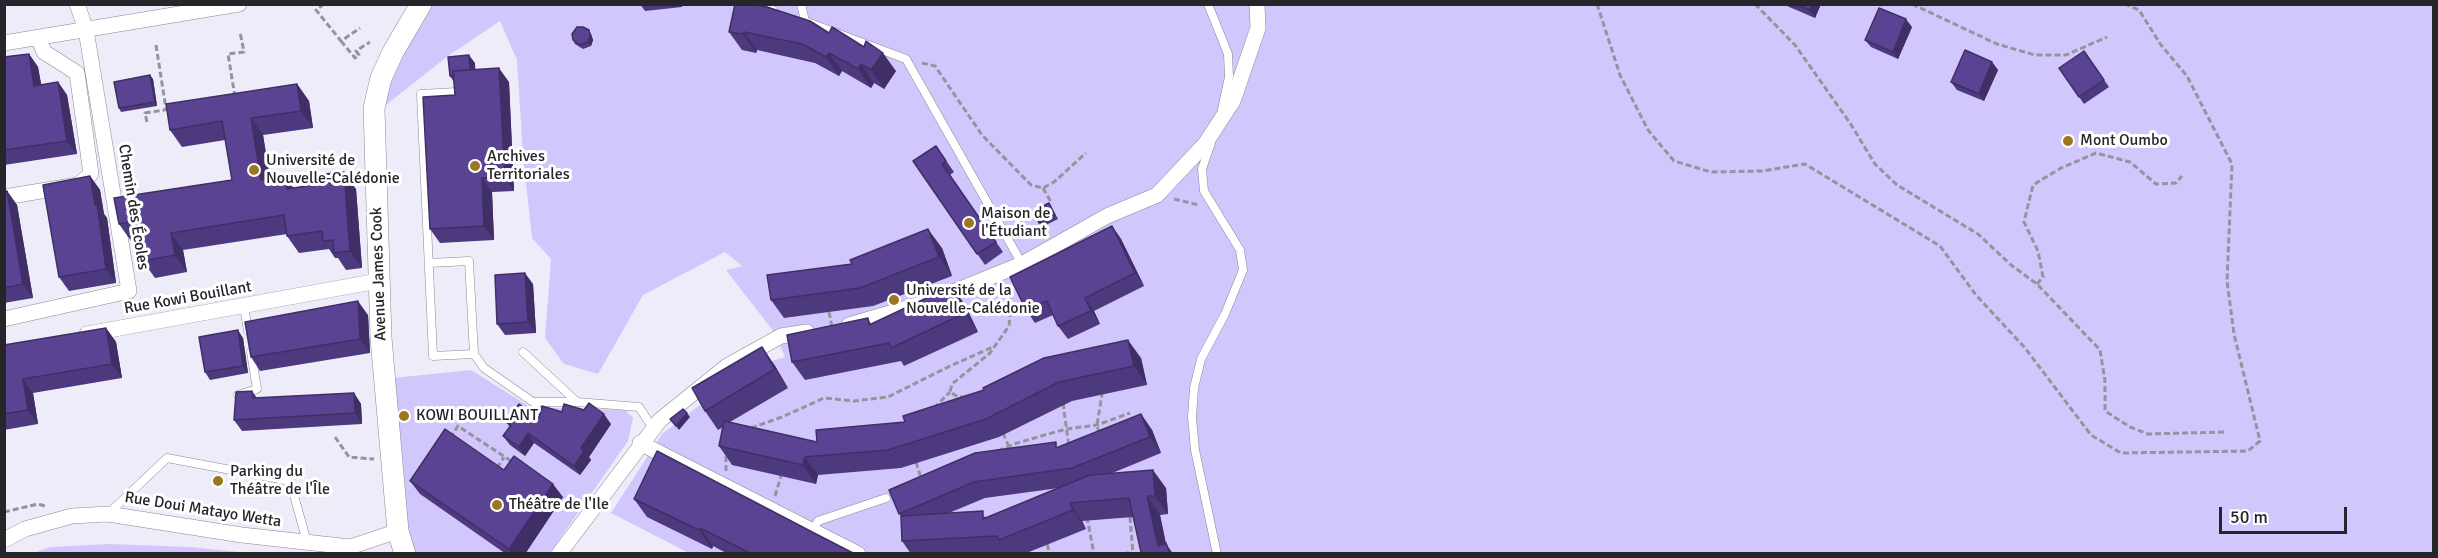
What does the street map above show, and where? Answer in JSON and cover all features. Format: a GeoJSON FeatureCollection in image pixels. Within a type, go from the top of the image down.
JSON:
{"type":"FeatureCollection","features":[{"type":"Feature","properties":{"kind":"main road","name":"Avenue James Cook"},"geometry":{"type":"LineString","coordinates":[[405,554],[398,531],[390,461],[378,281],[374,108],[381,78],[393,52],[421,4]]}},
{"type":"Feature","properties":{"kind":"street","name":"Chemin des Écoles"},"geometry":{"type":"LineString","coordinates":[[4,319],[129,291],[86,30],[77,4]]}},
{"type":"Feature","properties":{"kind":"street"},"geometry":{"type":"LineString","coordinates":[[4,43],[239,4]]}},
{"type":"Feature","properties":{"kind":"street"},"geometry":{"type":"LineString","coordinates":[[559,554],[652,427],[727,366],[781,336],[855,324],[931,301],[1022,264],[1107,216],[1157,195],[1205,144],[1233,101],[1258,28],[1257,4]]}},
{"type":"Feature","properties":{"kind":"street"},"geometry":{"type":"LineString","coordinates":[[4,197],[78,184],[91,174],[77,74],[44,52],[38,37]]}},
{"type":"Feature","properties":{"kind":"street","name":"Rue Kowi Bouillant"},"geometry":{"type":"LineString","coordinates":[[68,338],[378,281]]}},
{"type":"Feature","properties":{"kind":"street"},"geometry":{"type":"LineString","coordinates":[[640,443],[858,554]]}},
{"type":"Feature","properties":{"kind":"street","name":"Rue Doui Matayo Wetta"},"geometry":{"type":"LineString","coordinates":[[4,540],[25,529],[72,516],[108,514],[350,547],[398,531]]}},
{"type":"Feature","properties":{"kind":"lane"},"geometry":{"type":"LineString","coordinates":[[758,4],[786,14]]}},
{"type":"Feature","properties":{"kind":"lane"},"geometry":{"type":"LineString","coordinates":[[801,4],[804,21]]}},
{"type":"Feature","properties":{"kind":"lane"},"geometry":{"type":"LineString","coordinates":[[1208,4],[1228,54],[1227,86],[1218,127],[1202,168],[1203,191],[1240,250],[1243,270],[1225,314],[1201,358],[1194,388],[1192,417],[1195,450],[1217,554]]}},
{"type":"Feature","properties":{"kind":"lane"},"geometry":{"type":"LineString","coordinates":[[795,18],[906,59],[1022,264]]}},
{"type":"Feature","properties":{"kind":"lane"},"geometry":{"type":"LineString","coordinates":[[456,92],[421,94],[433,356],[474,354]]}},
{"type":"Feature","properties":{"kind":"lane"},"geometry":{"type":"LineString","coordinates":[[429,263],[469,261],[474,354],[484,368],[533,402],[577,402],[639,407],[652,427]]}},
{"type":"Feature","properties":{"kind":"lane"},"geometry":{"type":"LineString","coordinates":[[237,403],[238,395],[257,388],[244,306]]}},
{"type":"Feature","properties":{"kind":"lane"},"geometry":{"type":"LineString","coordinates":[[523,352],[577,402]]}},
{"type":"Feature","properties":{"kind":"lane"},"geometry":{"type":"LineString","coordinates":[[108,514],[167,459],[290,482],[308,543]]}},
{"type":"Feature","properties":{"kind":"lane"},"geometry":{"type":"LineString","coordinates":[[813,530],[818,521],[886,498]]}},
{"type":"Feature","properties":{"kind":"path"},"geometry":{"type":"LineString","coordinates":[[324,4],[316,10],[355,58],[359,55],[356,51],[370,42]]}},
{"type":"Feature","properties":{"kind":"path"},"geometry":{"type":"LineString","coordinates":[[1597,4],[1620,75],[1648,130],[1674,161],[1711,172],[1761,171],[1805,164],[1940,246],[1976,295],[2025,348],[2091,435],[2121,453],[2248,452],[2259,441],[2234,334],[2227,281],[2232,164],[2187,76],[2161,45],[2139,10],[2125,4]]}},
{"type":"Feature","properties":{"kind":"path"},"geometry":{"type":"LineString","coordinates":[[1755,4],[1795,45],[1850,123],[1875,164],[1897,185],[1978,234],[2011,265],[2037,284],[2100,350],[2105,381],[2105,411],[2130,427],[2148,434],[2224,432]]}},
{"type":"Feature","properties":{"kind":"path"},"geometry":{"type":"LineString","coordinates":[[1912,4],[1997,44],[2035,54],[2066,55],[2107,37]]}},
{"type":"Feature","properties":{"kind":"path"},"geometry":{"type":"LineString","coordinates":[[341,41],[360,28]]}},
{"type":"Feature","properties":{"kind":"path"},"geometry":{"type":"LineString","coordinates":[[235,98],[228,54],[244,52],[240,32]]}},
{"type":"Feature","properties":{"kind":"path"},"geometry":{"type":"LineString","coordinates":[[156,45],[166,110]]}},
{"type":"Feature","properties":{"kind":"path"},"geometry":{"type":"LineString","coordinates":[[906,59],[935,66],[982,135],[1031,185],[1043,188],[1054,182],[1086,153]]}},
{"type":"Feature","properties":{"kind":"path"},"geometry":{"type":"LineString","coordinates":[[147,122],[145,113],[178,108]]}},
{"type":"Feature","properties":{"kind":"path"},"geometry":{"type":"LineString","coordinates":[[2037,284],[2043,277],[2038,251],[2024,222],[2033,185],[2061,168],[2096,153],[2130,162],[2156,184],[2176,183],[2182,176]]}},
{"type":"Feature","properties":{"kind":"path"},"geometry":{"type":"LineString","coordinates":[[1043,188],[1052,204]]}},
{"type":"Feature","properties":{"kind":"path"},"geometry":{"type":"LineString","coordinates":[[1157,195],[1213,209]]}},
{"type":"Feature","properties":{"kind":"path"},"geometry":{"type":"LineString","coordinates":[[929,414],[950,392],[952,384],[990,353],[1009,326],[1011,304],[1005,270]]}},
{"type":"Feature","properties":{"kind":"path"},"geometry":{"type":"LineString","coordinates":[[749,429],[824,398],[854,401],[888,397],[995,346]]}},
{"type":"Feature","properties":{"kind":"path"},"geometry":{"type":"LineString","coordinates":[[950,392],[958,397],[972,396]]}},
{"type":"Feature","properties":{"kind":"path"},"geometry":{"type":"LineString","coordinates":[[1101,441],[1097,425],[1102,394]]}},
{"type":"Feature","properties":{"kind":"path"},"geometry":{"type":"LineString","coordinates":[[1062,398],[1070,452]]}},
{"type":"Feature","properties":{"kind":"path"},"geometry":{"type":"LineString","coordinates":[[988,455],[1014,444],[1066,429],[1097,425],[1130,413]]}},
{"type":"Feature","properties":{"kind":"path"},"geometry":{"type":"LineString","coordinates":[[445,446],[458,426],[518,466]]}},
{"type":"Feature","properties":{"kind":"path"},"geometry":{"type":"LineString","coordinates":[[1002,430],[1009,447]]}},
{"type":"Feature","properties":{"kind":"path"},"geometry":{"type":"LineString","coordinates":[[335,437],[349,457],[390,461]]}},
{"type":"Feature","properties":{"kind":"path"},"geometry":{"type":"LineString","coordinates":[[1014,444],[1018,454]]}},
{"type":"Feature","properties":{"kind":"path"},"geometry":{"type":"LineString","coordinates":[[725,486],[727,447]]}},
{"type":"Feature","properties":{"kind":"path"},"geometry":{"type":"LineString","coordinates":[[913,454],[923,483],[926,481]]}},
{"type":"Feature","properties":{"kind":"path"},"geometry":{"type":"LineString","coordinates":[[495,471],[504,458]]}},
{"type":"Feature","properties":{"kind":"path"},"geometry":{"type":"LineString","coordinates":[[1086,510],[1094,554]]}},
{"type":"Feature","properties":{"kind":"path"},"geometry":{"type":"LineString","coordinates":[[1123,554],[1133,553],[1130,517]]}},
{"type":"Feature","properties":{"kind":"path"},"geometry":{"type":"LineString","coordinates":[[1047,544],[1050,554]]}},
{"type":"Feature","properties":{"kind":"shaded area"},"geometry":{"type":"Polygon","coordinates":[[[430,4],[2433,5],[2433,553],[689,553],[611,513],[662,434],[748,368],[785,357],[774,332],[726,270],[742,266],[725,252],[643,295],[598,374],[564,364],[545,338],[551,259],[532,238],[523,155],[517,60],[500,21],[448,56],[382,108],[397,66],[430,4]]]}},
{"type":"Feature","properties":{"kind":"shaded area"},"geometry":{"type":"Polygon","coordinates":[[[471,370],[530,407],[625,410],[633,418],[628,441],[550,553],[414,553],[400,485],[393,378],[471,370]]]}},
{"type":"Feature","properties":{"kind":"shaded area"},"geometry":{"type":"Polygon","coordinates":[[[110,544],[190,547],[249,553],[34,553],[50,547],[110,544]]]}},
{"type":"Feature","properties":{"kind":"building"},"geometry":{"type":"Polygon","coordinates":[[[735,4],[767,7],[810,21],[829,33],[832,27],[864,47],[866,41],[883,53],[871,70],[861,64],[858,69],[829,53],[826,57],[802,44],[744,32],[743,34],[729,32],[735,4]]]}},
{"type":"Feature","properties":{"kind":"building"},"geometry":{"type":"Polygon","coordinates":[[[1795,4],[1812,4],[1810,10],[1795,4]]]}},
{"type":"Feature","properties":{"kind":"building"},"geometry":{"type":"Polygon","coordinates":[[[1879,8],[1906,19],[1893,52],[1865,40],[1879,8]]]}},
{"type":"Feature","properties":{"kind":"building"},"geometry":{"type":"Polygon","coordinates":[[[577,27],[589,30],[588,42],[580,45],[573,40],[572,34],[577,27]]]}},
{"type":"Feature","properties":{"kind":"building"},"geometry":{"type":"Polygon","coordinates":[[[1965,50],[1992,62],[1979,94],[1951,82],[1965,50]]]}},
{"type":"Feature","properties":{"kind":"building"},"geometry":{"type":"Polygon","coordinates":[[[2084,51],[2104,80],[2079,97],[2059,68],[2084,51]]]}},
{"type":"Feature","properties":{"kind":"building"},"geometry":{"type":"Polygon","coordinates":[[[29,54],[34,86],[58,82],[67,141],[4,150],[4,57],[29,54]]]}},
{"type":"Feature","properties":{"kind":"building"},"geometry":{"type":"Polygon","coordinates":[[[469,55],[470,70],[453,71],[454,76],[450,76],[448,57],[469,55]]]}},
{"type":"Feature","properties":{"kind":"building","name":"Archives Territoriales"},"geometry":{"type":"Polygon","coordinates":[[[499,68],[505,177],[482,178],[484,226],[430,229],[423,97],[455,95],[453,71],[499,68]]]}},
{"type":"Feature","properties":{"kind":"building"},"geometry":{"type":"Polygon","coordinates":[[[150,75],[155,102],[119,108],[114,82],[150,75]]]}},
{"type":"Feature","properties":{"kind":"building"},"geometry":{"type":"Polygon","coordinates":[[[297,84],[301,111],[251,118],[261,180],[285,176],[287,189],[326,183],[325,174],[344,172],[350,251],[334,253],[333,240],[323,241],[322,231],[287,236],[284,215],[171,233],[175,255],[143,261],[136,221],[119,224],[114,198],[232,180],[222,121],[170,130],[166,104],[297,84]]]}},
{"type":"Feature","properties":{"kind":"building","name":"Maison de l'Étudiant"},"geometry":{"type":"Polygon","coordinates":[[[936,146],[946,161],[942,164],[996,242],[977,254],[913,161],[936,146]]]}},
{"type":"Feature","properties":{"kind":"building"},"geometry":{"type":"Polygon","coordinates":[[[90,176],[95,205],[97,204],[106,269],[59,277],[43,185],[90,176]]]}},
{"type":"Feature","properties":{"kind":"building"},"geometry":{"type":"Polygon","coordinates":[[[4,191],[7,191],[23,284],[4,288],[4,191]]]}},
{"type":"Feature","properties":{"kind":"building"},"geometry":{"type":"Polygon","coordinates":[[[1049,203],[1055,215],[1039,223],[1033,211],[1049,203]]]}},
{"type":"Feature","properties":{"kind":"building"},"geometry":{"type":"Polygon","coordinates":[[[1112,226],[1135,273],[1085,298],[1091,311],[1058,326],[1047,301],[1026,310],[1010,277],[1112,226]]]}},
{"type":"Feature","properties":{"kind":"building"},"geometry":{"type":"Polygon","coordinates":[[[928,229],[939,257],[860,288],[771,300],[767,275],[852,264],[850,260],[928,229]]]}},
{"type":"Feature","properties":{"kind":"building"},"geometry":{"type":"Polygon","coordinates":[[[525,273],[528,322],[497,324],[495,275],[525,273]]]}},
{"type":"Feature","properties":{"kind":"building"},"geometry":{"type":"Polygon","coordinates":[[[952,286],[965,313],[891,348],[889,343],[792,362],[787,335],[868,318],[869,325],[952,286]]]}},
{"type":"Feature","properties":{"kind":"building"},"geometry":{"type":"Polygon","coordinates":[[[358,301],[360,339],[251,357],[245,322],[358,301]]]}},
{"type":"Feature","properties":{"kind":"building"},"geometry":{"type":"Polygon","coordinates":[[[106,328],[112,364],[23,379],[28,410],[4,414],[4,345],[106,328]]]}},
{"type":"Feature","properties":{"kind":"building"},"geometry":{"type":"Polygon","coordinates":[[[238,330],[243,366],[205,372],[199,337],[238,330]]]}},
{"type":"Feature","properties":{"kind":"building"},"geometry":{"type":"Polygon","coordinates":[[[1128,340],[1134,366],[1059,382],[986,419],[888,450],[805,457],[803,465],[719,446],[724,421],[817,442],[816,430],[905,422],[903,416],[984,390],[983,388],[1044,358],[1128,340]]]}},
{"type":"Feature","properties":{"kind":"building"},"geometry":{"type":"Polygon","coordinates":[[[762,347],[775,369],[705,411],[692,388],[762,347]]]}},
{"type":"Feature","properties":{"kind":"building"},"geometry":{"type":"Polygon","coordinates":[[[252,391],[253,398],[354,393],[355,413],[234,420],[236,392],[252,391]]]}},
{"type":"Feature","properties":{"kind":"building"},"geometry":{"type":"Polygon","coordinates":[[[589,403],[604,414],[581,448],[584,451],[574,466],[528,433],[519,447],[503,436],[511,425],[506,422],[519,404],[539,418],[542,406],[562,412],[564,404],[584,410],[589,403]]]}},
{"type":"Feature","properties":{"kind":"building"},"geometry":{"type":"Polygon","coordinates":[[[683,409],[687,413],[676,426],[670,419],[683,409]]]}},
{"type":"Feature","properties":{"kind":"building"},"geometry":{"type":"Polygon","coordinates":[[[1141,414],[1150,437],[1072,468],[974,482],[899,514],[889,490],[975,453],[1056,442],[1056,448],[1141,414]]]}},
{"type":"Feature","properties":{"kind":"building","name":"Théâtre de l'Ile"},"geometry":{"type":"Polygon","coordinates":[[[445,429],[504,470],[514,456],[553,484],[509,549],[410,481],[445,429]]]}},
{"type":"Feature","properties":{"kind":"building"},"geometry":{"type":"Polygon","coordinates":[[[657,451],[855,554],[752,554],[634,499],[657,451]]]}},
{"type":"Feature","properties":{"kind":"building"},"geometry":{"type":"Polygon","coordinates":[[[1153,470],[1155,496],[1147,496],[1158,546],[1166,543],[1170,554],[1138,554],[1141,552],[1129,498],[1070,503],[1073,510],[999,540],[997,536],[902,541],[901,516],[983,511],[983,519],[1090,475],[1153,470]]]}},
{"type":"Feature","properties":{"kind":"place","name":"Mont Oumbo"},"geometry":{"type":"Point","coordinates":[2068,141]}},
{"type":"Feature","properties":{"kind":"place","name":"Archives Territoriales"},"geometry":{"type":"Point","coordinates":[475,166]}},
{"type":"Feature","properties":{"kind":"place","name":"Université de Nouvelle-Calédonie"},"geometry":{"type":"Point","coordinates":[254,170]}},
{"type":"Feature","properties":{"kind":"place","name":"Maison de l'Étudiant"},"geometry":{"type":"Point","coordinates":[969,223]}},
{"type":"Feature","properties":{"kind":"place","name":"Université de la Nouvelle-Calédonie"},"geometry":{"type":"Point","coordinates":[894,300]}},
{"type":"Feature","properties":{"kind":"place","name":"KOWI BOUILLANT"},"geometry":{"type":"Point","coordinates":[404,416]}},
{"type":"Feature","properties":{"kind":"place","name":"Parking du Théâtre de l'Île"},"geometry":{"type":"Point","coordinates":[218,481]}},
{"type":"Feature","properties":{"kind":"place","name":"Théâtre de l'Ile"},"geometry":{"type":"Point","coordinates":[497,505]}}]}
